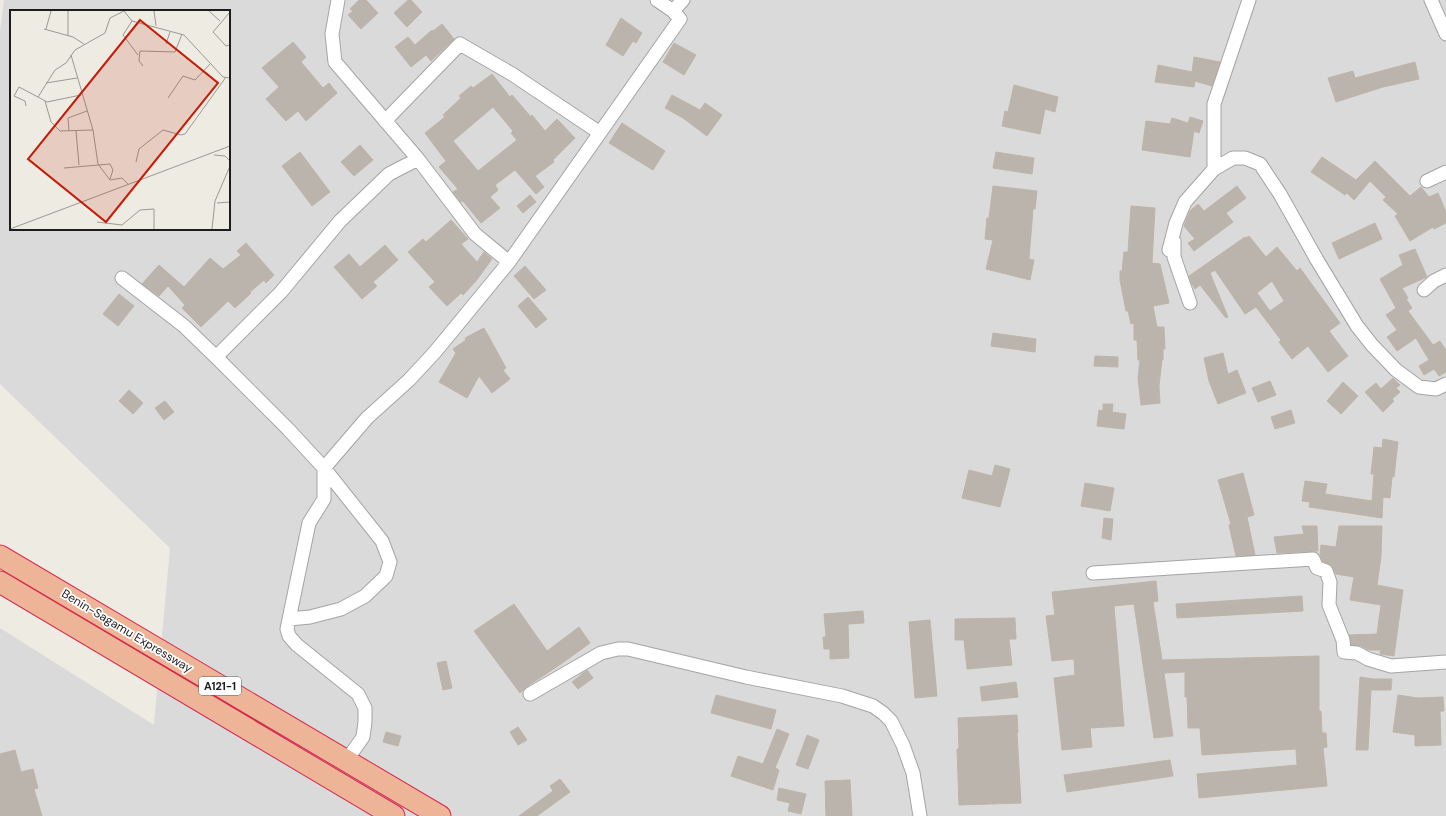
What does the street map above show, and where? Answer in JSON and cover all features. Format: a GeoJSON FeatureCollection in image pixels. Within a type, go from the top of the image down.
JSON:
{"type":"FeatureCollection","features":[{"type":"Feature","properties":{"kind":"highway","name":"Benin-Sagamu Expressway"},"geometry":{"type":"LineString","coordinates":[[0,556],[440,816]]}},
{"type":"Feature","properties":{"kind":"highway","name":"Benin-Sagamu Expressway"},"geometry":{"type":"LineString","coordinates":[[0,582],[394,816]]}},
{"type":"Feature","properties":{"kind":"street"},"geometry":{"type":"LineString","coordinates":[[338,0],[332,34],[335,62],[418,159],[475,234],[508,262]]}},
{"type":"Feature","properties":{"kind":"street"},"geometry":{"type":"LineString","coordinates":[[346,761],[363,737],[365,722],[364,708],[358,694],[297,645],[288,636],[287,629],[309,523],[324,500],[324,468],[367,418],[409,380],[435,352],[508,262],[600,133],[680,19],[673,11],[657,0]]}},
{"type":"Feature","properties":{"kind":"street"},"geometry":{"type":"LineString","coordinates":[[673,11],[683,0]]}},
{"type":"Feature","properties":{"kind":"street"},"geometry":{"type":"LineString","coordinates":[[1214,168],[1214,104],[1249,0]]}},
{"type":"Feature","properties":{"kind":"street"},"geometry":{"type":"LineString","coordinates":[[1431,0],[1446,34]]}},
{"type":"Feature","properties":{"kind":"street"},"geometry":{"type":"LineString","coordinates":[[385,121],[460,44],[512,74],[600,133]]}},
{"type":"Feature","properties":{"kind":"street"},"geometry":{"type":"LineString","coordinates":[[1169,250],[1176,223],[1185,202],[1214,168],[1233,158],[1245,158],[1260,164],[1280,194],[1316,260],[1357,326],[1372,344],[1396,370],[1419,387],[1436,389],[1446,384]]}},
{"type":"Feature","properties":{"kind":"street"},"geometry":{"type":"LineString","coordinates":[[216,356],[282,292],[340,221],[389,174],[418,159]]}},
{"type":"Feature","properties":{"kind":"street"},"geometry":{"type":"LineString","coordinates":[[1427,181],[1446,172]]}},
{"type":"Feature","properties":{"kind":"street"},"geometry":{"type":"LineString","coordinates":[[1174,231],[1174,256],[1190,303]]}},
{"type":"Feature","properties":{"kind":"street"},"geometry":{"type":"LineString","coordinates":[[1424,290],[1434,281],[1446,275]]}},
{"type":"Feature","properties":{"kind":"street"},"geometry":{"type":"LineString","coordinates":[[122,278],[184,326],[216,356],[324,468],[382,541],[390,562],[386,576],[365,596],[341,609],[310,617],[289,619]]}},
{"type":"Feature","properties":{"kind":"street"},"geometry":{"type":"LineString","coordinates":[[1093,573],[1313,558],[1317,568],[1326,571],[1330,582],[1329,605],[1343,640],[1344,652],[1357,653],[1368,659],[1391,666],[1446,662]]}},
{"type":"Feature","properties":{"kind":"street"},"geometry":{"type":"LineString","coordinates":[[530,694],[601,653],[618,649],[628,649],[746,677],[848,698],[873,706],[883,712],[891,721],[903,745],[913,773],[920,816]]}},
{"type":"Feature","properties":{"kind":"shaded area"},"geometry":{"type":"Polygon","coordinates":[[[4,0],[1446,0],[1446,816],[0,816],[0,628],[154,725],[170,548],[0,384],[0,32],[4,0]]]}},
{"type":"Feature","properties":{"kind":"building"},"geometry":{"type":"Polygon","coordinates":[[[359,0],[366,0],[378,13],[361,29],[348,15],[353,11],[350,9],[359,0]]]}},
{"type":"Feature","properties":{"kind":"building"},"geometry":{"type":"Polygon","coordinates":[[[408,0],[411,0],[422,12],[407,27],[394,13],[408,0]]]}},
{"type":"Feature","properties":{"kind":"building"},"geometry":{"type":"Polygon","coordinates":[[[621,18],[642,33],[636,43],[633,41],[623,56],[606,45],[621,18]]]}},
{"type":"Feature","properties":{"kind":"building"},"geometry":{"type":"Polygon","coordinates":[[[442,24],[454,39],[431,61],[426,55],[411,67],[395,47],[408,37],[415,45],[432,30],[433,31],[442,24]]]}},
{"type":"Feature","properties":{"kind":"building"},"geometry":{"type":"Polygon","coordinates":[[[293,42],[306,57],[301,62],[323,88],[329,83],[337,93],[306,121],[298,111],[286,121],[266,99],[279,87],[262,68],[293,42]]]}},
{"type":"Feature","properties":{"kind":"building"},"geometry":{"type":"Polygon","coordinates":[[[674,43],[696,55],[684,75],[663,62],[674,43]]]}},
{"type":"Feature","properties":{"kind":"building"},"geometry":{"type":"Polygon","coordinates":[[[1194,57],[1220,62],[1212,86],[1195,81],[1194,87],[1155,82],[1158,65],[1192,72],[1194,57]]]}},
{"type":"Feature","properties":{"kind":"building"},"geometry":{"type":"Polygon","coordinates":[[[1415,62],[1419,79],[1383,87],[1336,102],[1328,78],[1353,71],[1355,78],[1415,62]]]}},
{"type":"Feature","properties":{"kind":"building"},"geometry":{"type":"Polygon","coordinates":[[[492,74],[510,97],[512,95],[531,117],[532,115],[545,131],[557,119],[575,138],[553,160],[554,162],[535,176],[544,187],[536,194],[515,170],[495,185],[498,190],[490,197],[500,208],[481,223],[463,201],[461,202],[453,192],[458,189],[439,167],[446,161],[425,133],[445,117],[443,115],[461,98],[459,96],[471,86],[473,88],[492,74]],[[493,107],[453,141],[478,171],[517,140],[511,133],[513,131],[493,107]]]}},
{"type":"Feature","properties":{"kind":"building"},"geometry":{"type":"Polygon","coordinates":[[[1014,85],[1058,97],[1055,112],[1045,109],[1040,134],[1002,126],[1005,111],[1008,112],[1014,85]]]}},
{"type":"Feature","properties":{"kind":"building"},"geometry":{"type":"Polygon","coordinates":[[[672,95],[700,110],[705,103],[722,115],[707,136],[683,118],[665,108],[672,95]]]}},
{"type":"Feature","properties":{"kind":"building"},"geometry":{"type":"Polygon","coordinates":[[[1190,117],[1203,121],[1199,133],[1194,131],[1190,157],[1142,150],[1146,121],[1170,124],[1172,118],[1188,123],[1190,117]]]}},
{"type":"Feature","properties":{"kind":"building"},"geometry":{"type":"Polygon","coordinates":[[[622,123],[665,151],[653,170],[609,143],[622,123]]]}},
{"type":"Feature","properties":{"kind":"building"},"geometry":{"type":"Polygon","coordinates":[[[360,145],[373,160],[354,176],[341,162],[360,145]]]}},
{"type":"Feature","properties":{"kind":"building"},"geometry":{"type":"Polygon","coordinates":[[[300,152],[330,192],[312,206],[282,166],[300,152]]]}},
{"type":"Feature","properties":{"kind":"building"},"geometry":{"type":"Polygon","coordinates":[[[996,152],[1034,158],[1032,174],[993,168],[996,152]]]}},
{"type":"Feature","properties":{"kind":"building"},"geometry":{"type":"Polygon","coordinates":[[[1322,157],[1356,180],[1375,161],[1410,196],[1421,187],[1429,197],[1438,193],[1446,212],[1446,223],[1434,229],[1433,227],[1410,241],[1395,216],[1398,214],[1383,200],[1386,197],[1370,181],[1354,200],[1347,193],[1345,195],[1311,172],[1322,157]]]}},
{"type":"Feature","properties":{"kind":"building"},"geometry":{"type":"Polygon","coordinates":[[[993,186],[1037,191],[1035,209],[1033,209],[1029,259],[1034,260],[1030,280],[986,269],[993,240],[985,239],[993,186]]]}},
{"type":"Feature","properties":{"kind":"building"},"geometry":{"type":"Polygon","coordinates":[[[1237,186],[1246,198],[1226,213],[1233,222],[1194,251],[1188,243],[1195,239],[1184,226],[1190,211],[1198,204],[1204,211],[1237,186]]]}},
{"type":"Feature","properties":{"kind":"building"},"geometry":{"type":"Polygon","coordinates":[[[530,195],[536,202],[523,213],[517,206],[530,195]]]}},
{"type":"Feature","properties":{"kind":"building"},"geometry":{"type":"Polygon","coordinates":[[[1131,206],[1155,208],[1152,263],[1160,264],[1169,303],[1153,306],[1157,327],[1164,327],[1165,349],[1163,349],[1159,386],[1160,403],[1141,405],[1138,378],[1140,360],[1138,360],[1137,340],[1134,340],[1134,323],[1131,324],[1128,311],[1126,311],[1120,280],[1120,271],[1122,271],[1124,252],[1128,252],[1131,206]]]}},
{"type":"Feature","properties":{"kind":"building"},"geometry":{"type":"Polygon","coordinates":[[[451,220],[468,239],[461,244],[477,262],[484,252],[492,259],[476,281],[463,295],[461,293],[447,306],[429,287],[435,282],[408,252],[423,239],[426,242],[451,220]]]}},
{"type":"Feature","properties":{"kind":"building"},"geometry":{"type":"Polygon","coordinates":[[[1375,223],[1382,239],[1339,259],[1332,243],[1375,223]]]}},
{"type":"Feature","properties":{"kind":"building"},"geometry":{"type":"Polygon","coordinates":[[[1249,236],[1266,257],[1277,247],[1297,271],[1300,268],[1340,323],[1329,331],[1348,356],[1328,372],[1308,346],[1292,359],[1279,342],[1281,340],[1256,307],[1245,314],[1215,270],[1210,273],[1228,317],[1226,318],[1200,285],[1195,289],[1189,276],[1245,237],[1246,238],[1249,236]],[[1272,281],[1257,293],[1270,311],[1284,301],[1272,281]]]}},
{"type":"Feature","properties":{"kind":"building"},"geometry":{"type":"Polygon","coordinates":[[[246,243],[274,275],[266,283],[264,280],[235,308],[228,301],[201,327],[182,308],[185,305],[168,286],[159,296],[142,284],[159,265],[184,287],[210,258],[223,269],[241,255],[237,251],[246,243]]]}},
{"type":"Feature","properties":{"kind":"building"},"geometry":{"type":"Polygon","coordinates":[[[385,245],[398,260],[373,282],[377,286],[362,299],[334,267],[349,254],[360,267],[385,245]]]}},
{"type":"Feature","properties":{"kind":"building"},"geometry":{"type":"Polygon","coordinates":[[[1415,249],[1427,277],[1402,288],[1408,298],[1406,299],[1412,308],[1408,311],[1433,345],[1440,341],[1446,350],[1446,372],[1439,376],[1434,369],[1424,375],[1419,366],[1429,360],[1416,338],[1397,351],[1387,337],[1397,330],[1386,315],[1396,308],[1380,279],[1403,265],[1399,255],[1415,249]]]}},
{"type":"Feature","properties":{"kind":"building"},"geometry":{"type":"Polygon","coordinates":[[[525,266],[546,290],[534,299],[514,276],[525,266]]]}},
{"type":"Feature","properties":{"kind":"building"},"geometry":{"type":"Polygon","coordinates":[[[119,294],[134,306],[118,326],[103,314],[119,294]]]}},
{"type":"Feature","properties":{"kind":"building"},"geometry":{"type":"Polygon","coordinates":[[[528,297],[547,319],[536,328],[518,306],[528,297]]]}},
{"type":"Feature","properties":{"kind":"building"},"geometry":{"type":"Polygon","coordinates":[[[484,328],[506,368],[503,370],[510,379],[492,393],[479,376],[467,398],[439,382],[456,353],[453,349],[466,340],[465,338],[484,328]]]}},
{"type":"Feature","properties":{"kind":"building"},"geometry":{"type":"Polygon","coordinates":[[[993,333],[1036,339],[1035,352],[991,346],[993,333]]]}},
{"type":"Feature","properties":{"kind":"building"},"geometry":{"type":"Polygon","coordinates":[[[1223,353],[1228,374],[1237,370],[1246,393],[1218,404],[1209,381],[1204,358],[1223,353]]]}},
{"type":"Feature","properties":{"kind":"building"},"geometry":{"type":"Polygon","coordinates":[[[1095,356],[1118,357],[1118,367],[1094,366],[1095,356]]]}},
{"type":"Feature","properties":{"kind":"building"},"geometry":{"type":"Polygon","coordinates":[[[1393,378],[1400,385],[1396,388],[1400,392],[1392,399],[1394,401],[1383,412],[1365,392],[1376,383],[1381,389],[1393,378]]]}},
{"type":"Feature","properties":{"kind":"building"},"geometry":{"type":"Polygon","coordinates":[[[1270,381],[1276,395],[1258,402],[1252,388],[1270,381]]]}},
{"type":"Feature","properties":{"kind":"building"},"geometry":{"type":"Polygon","coordinates":[[[1343,382],[1358,396],[1341,414],[1327,401],[1343,382]]]}},
{"type":"Feature","properties":{"kind":"building"},"geometry":{"type":"Polygon","coordinates":[[[129,390],[143,403],[133,414],[119,401],[129,390]]]}},
{"type":"Feature","properties":{"kind":"building"},"geometry":{"type":"Polygon","coordinates":[[[165,401],[174,412],[164,420],[155,408],[165,401]]]}},
{"type":"Feature","properties":{"kind":"building"},"geometry":{"type":"Polygon","coordinates":[[[1103,404],[1113,404],[1112,412],[1126,414],[1124,429],[1097,426],[1099,410],[1103,411],[1103,404]]]}},
{"type":"Feature","properties":{"kind":"building"},"geometry":{"type":"Polygon","coordinates":[[[1291,410],[1295,423],[1275,429],[1271,417],[1291,410]]]}},
{"type":"Feature","properties":{"kind":"building"},"geometry":{"type":"Polygon","coordinates":[[[1383,439],[1398,442],[1390,498],[1383,497],[1382,518],[1309,507],[1310,502],[1302,501],[1305,481],[1327,484],[1325,494],[1372,501],[1374,474],[1371,474],[1374,447],[1382,448],[1383,439]]]}},
{"type":"Feature","properties":{"kind":"building"},"geometry":{"type":"Polygon","coordinates":[[[995,465],[1010,469],[1000,507],[962,498],[969,470],[992,476],[995,465]]]}},
{"type":"Feature","properties":{"kind":"building"},"geometry":{"type":"Polygon","coordinates":[[[1243,473],[1254,515],[1247,517],[1255,555],[1236,556],[1229,525],[1231,524],[1218,480],[1243,473]]]}},
{"type":"Feature","properties":{"kind":"building"},"geometry":{"type":"Polygon","coordinates":[[[1085,483],[1114,488],[1110,511],[1081,506],[1085,483]]]}},
{"type":"Feature","properties":{"kind":"building"},"geometry":{"type":"Polygon","coordinates":[[[1104,518],[1113,519],[1111,540],[1102,538],[1104,518]]]}},
{"type":"Feature","properties":{"kind":"building"},"geometry":{"type":"Polygon","coordinates":[[[1302,526],[1317,526],[1318,551],[1277,553],[1274,537],[1304,534],[1302,526]]]}},
{"type":"Feature","properties":{"kind":"building"},"geometry":{"type":"Polygon","coordinates":[[[1339,526],[1382,526],[1381,557],[1377,585],[1403,590],[1394,656],[1380,654],[1381,650],[1369,650],[1361,646],[1351,645],[1349,635],[1377,634],[1381,605],[1350,600],[1354,577],[1336,574],[1331,565],[1323,562],[1320,555],[1321,545],[1336,547],[1339,526]]]}},
{"type":"Feature","properties":{"kind":"building"},"geometry":{"type":"Polygon","coordinates":[[[1156,581],[1158,601],[1153,602],[1162,660],[1319,656],[1319,711],[1321,711],[1322,733],[1326,733],[1327,747],[1323,748],[1327,786],[1199,798],[1197,774],[1297,765],[1296,749],[1202,755],[1200,728],[1188,728],[1187,697],[1185,697],[1185,672],[1164,673],[1173,736],[1154,738],[1134,604],[1114,606],[1124,726],[1090,728],[1092,747],[1062,750],[1054,678],[1075,675],[1074,659],[1052,661],[1046,616],[1055,615],[1052,592],[1156,581]]]}},
{"type":"Feature","properties":{"kind":"building"},"geometry":{"type":"Polygon","coordinates":[[[1302,596],[1303,611],[1177,618],[1176,604],[1302,596]]]}},
{"type":"Feature","properties":{"kind":"building"},"geometry":{"type":"Polygon","coordinates":[[[514,604],[547,651],[579,627],[590,643],[526,687],[520,693],[474,631],[514,604]]]}},
{"type":"Feature","properties":{"kind":"building"},"geometry":{"type":"Polygon","coordinates":[[[863,611],[864,623],[848,624],[849,658],[830,659],[830,649],[824,649],[823,637],[826,637],[824,614],[863,611]]]}},
{"type":"Feature","properties":{"kind":"building"},"geometry":{"type":"Polygon","coordinates":[[[1015,618],[1016,639],[1009,639],[1012,665],[967,669],[964,640],[955,640],[955,619],[1015,618]]]}},
{"type":"Feature","properties":{"kind":"building"},"geometry":{"type":"Polygon","coordinates":[[[930,620],[937,696],[915,698],[909,622],[930,620]]]}},
{"type":"Feature","properties":{"kind":"building"},"geometry":{"type":"Polygon","coordinates":[[[446,661],[452,688],[443,690],[437,663],[446,661]]]}},
{"type":"Feature","properties":{"kind":"building"},"geometry":{"type":"Polygon","coordinates":[[[587,670],[593,678],[578,689],[572,682],[587,670]]]}},
{"type":"Feature","properties":{"kind":"building"},"geometry":{"type":"Polygon","coordinates":[[[1360,677],[1392,679],[1391,690],[1371,690],[1368,750],[1356,750],[1360,677]]]}},
{"type":"Feature","properties":{"kind":"building"},"geometry":{"type":"Polygon","coordinates":[[[1016,682],[1018,697],[982,701],[980,687],[1016,682]]]}},
{"type":"Feature","properties":{"kind":"building"},"geometry":{"type":"Polygon","coordinates":[[[716,695],[776,710],[771,729],[711,713],[716,695]]]}},
{"type":"Feature","properties":{"kind":"building"},"geometry":{"type":"Polygon","coordinates":[[[1398,695],[1418,698],[1443,697],[1444,711],[1440,711],[1441,745],[1415,746],[1415,735],[1393,732],[1398,695]]]}},
{"type":"Feature","properties":{"kind":"building"},"geometry":{"type":"Polygon","coordinates":[[[1017,715],[1021,803],[959,805],[957,749],[959,749],[958,718],[1017,715]]]}},
{"type":"Feature","properties":{"kind":"building"},"geometry":{"type":"Polygon","coordinates":[[[518,727],[527,740],[518,745],[510,732],[518,727]]]}},
{"type":"Feature","properties":{"kind":"building"},"geometry":{"type":"Polygon","coordinates":[[[777,729],[789,734],[775,768],[779,770],[773,790],[731,776],[738,756],[763,764],[777,729]]]}},
{"type":"Feature","properties":{"kind":"building"},"geometry":{"type":"Polygon","coordinates":[[[386,732],[401,736],[398,746],[383,742],[386,732]]]}},
{"type":"Feature","properties":{"kind":"building"},"geometry":{"type":"Polygon","coordinates":[[[807,735],[819,740],[808,769],[796,765],[807,735]]]}},
{"type":"Feature","properties":{"kind":"building"},"geometry":{"type":"Polygon","coordinates":[[[15,750],[21,772],[33,769],[38,788],[34,789],[42,816],[0,816],[0,754],[15,750]]]}},
{"type":"Feature","properties":{"kind":"building"},"geometry":{"type":"Polygon","coordinates":[[[1170,760],[1173,776],[1067,792],[1064,775],[1170,760]]]}},
{"type":"Feature","properties":{"kind":"building"},"geometry":{"type":"Polygon","coordinates":[[[560,779],[570,792],[537,816],[519,816],[553,791],[550,786],[560,779]]]}},
{"type":"Feature","properties":{"kind":"building"},"geometry":{"type":"Polygon","coordinates":[[[850,780],[852,816],[826,816],[825,781],[850,780]]]}},
{"type":"Feature","properties":{"kind":"building"},"geometry":{"type":"Polygon","coordinates":[[[779,788],[806,794],[801,814],[788,811],[790,803],[777,800],[779,788]]]}}]}
